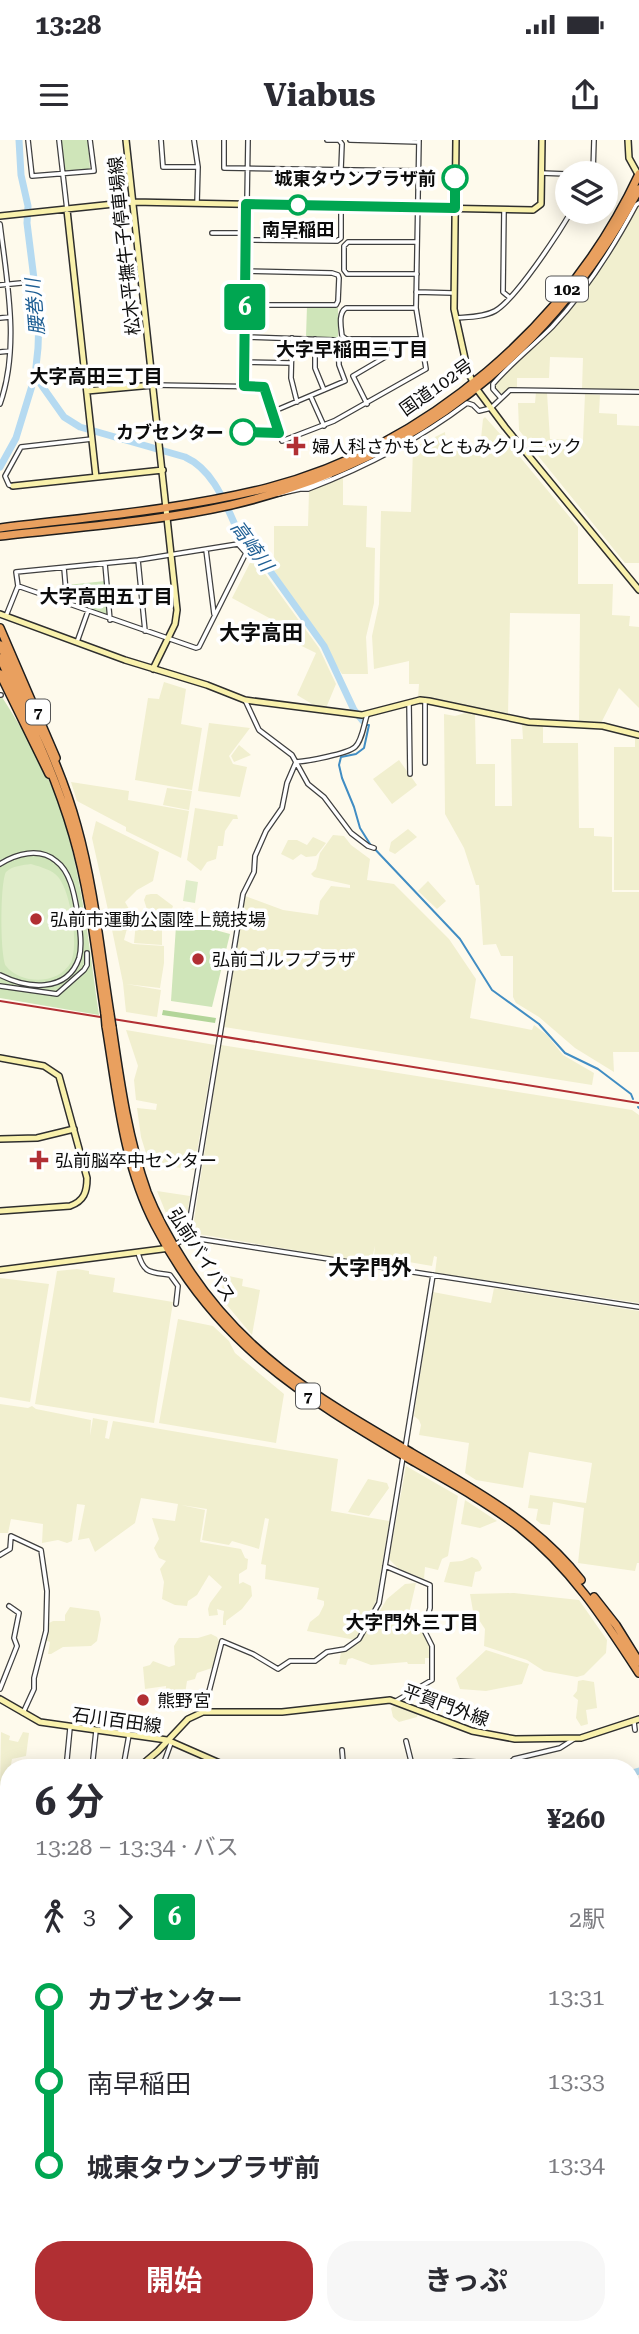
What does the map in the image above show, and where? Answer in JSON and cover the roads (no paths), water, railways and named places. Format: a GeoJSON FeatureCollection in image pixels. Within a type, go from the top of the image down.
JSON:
{"type":"FeatureCollection","features":[{"type":"Feature","properties":{"kind":"highway","name":"国道102号"},"geometry":{"type":"LineString","coordinates":[[0,536],[167,512],[216,499],[228,501],[269,495],[344,468],[414,433],[468,396],[475,385],[523,340],[558,300],[612,226],[639,175]]}},
{"type":"Feature","properties":{"kind":"highway","name":"国道102号"},"geometry":{"type":"LineString","coordinates":[[0,528],[220,507],[228,501],[350,457],[386,440],[475,385],[529,342],[565,302],[595,262],[639,189]]}},
{"type":"Feature","properties":{"kind":"highway","name":"7"},"geometry":{"type":"LineString","coordinates":[[0,628],[53,749],[65,799]]}},
{"type":"Feature","properties":{"kind":"highway","name":"弘前バイパス"},"geometry":{"type":"LineString","coordinates":[[0,645],[2,658],[77,826],[94,904],[107,1014],[130,1132],[158,1219],[201,1300],[263,1363],[322,1406],[484,1496],[540,1537],[574,1571],[616,1625],[639,1662]]}},
{"type":"Feature","properties":{"kind":"highway","name":"7"},"geometry":{"type":"LineString","coordinates":[[1,679],[65,799]]}},
{"type":"Feature","properties":{"kind":"highway","name":"弘前バイパス"},"geometry":{"type":"LineString","coordinates":[[404,1452],[499,1512],[550,1555],[572,1576],[592,1602],[639,1673]]}},
{"type":"Feature","properties":{"kind":"street"},"geometry":{"type":"LineString","coordinates":[[28,140],[32,176],[94,171],[90,140]]}},
{"type":"Feature","properties":{"kind":"street"},"geometry":{"type":"LineString","coordinates":[[59,140],[96,477]]}},
{"type":"Feature","properties":{"kind":"street","name":"松木平撫牛子停車場線"},"geometry":{"type":"LineString","coordinates":[[126,140],[177,610],[174,624],[153,669]]}},
{"type":"Feature","properties":{"kind":"street"},"geometry":{"type":"LineString","coordinates":[[160,140],[163,167],[198,167]]}},
{"type":"Feature","properties":{"kind":"street"},"geometry":{"type":"LineString","coordinates":[[194,140],[198,167],[197,203]]}},
{"type":"Feature","properties":{"kind":"street"},"geometry":{"type":"LineString","coordinates":[[224,140],[224,168],[419,171]]}},
{"type":"Feature","properties":{"kind":"street"},"geometry":{"type":"LineString","coordinates":[[244,386],[248,140]]}},
{"type":"Feature","properties":{"kind":"street"},"geometry":{"type":"LineString","coordinates":[[327,140],[339,140],[342,144],[341,169]]}},
{"type":"Feature","properties":{"kind":"street"},"geometry":{"type":"LineString","coordinates":[[87,391],[153,385],[264,387],[282,441],[324,426],[426,369],[416,308],[419,141],[349,140]]}},
{"type":"Feature","properties":{"kind":"street"},"geometry":{"type":"LineString","coordinates":[[456,140],[453,293],[455,319],[468,372],[491,408],[639,590]]}},
{"type":"Feature","properties":{"kind":"street"},"geometry":{"type":"LineString","coordinates":[[0,216],[133,202],[533,210],[541,204],[542,140]]}},
{"type":"Feature","properties":{"kind":"street"},"geometry":{"type":"LineString","coordinates":[[593,161],[594,140]]}},
{"type":"Feature","properties":{"kind":"street"},"geometry":{"type":"LineString","coordinates":[[628,140],[629,158],[639,175]]}},
{"type":"Feature","properties":{"kind":"street"},"geometry":{"type":"LineString","coordinates":[[541,173],[555,174]]}},
{"type":"Feature","properties":{"kind":"street"},"geometry":{"type":"LineString","coordinates":[[501,398],[492,386],[494,381],[554,325],[585,287],[639,203]]}},
{"type":"Feature","properties":{"kind":"street"},"geometry":{"type":"LineString","coordinates":[[246,240],[337,241],[341,238],[341,206]]}},
{"type":"Feature","properties":{"kind":"street"},"geometry":{"type":"LineString","coordinates":[[504,209],[503,292],[509,297]]}},
{"type":"Feature","properties":{"kind":"street"},"geometry":{"type":"LineString","coordinates":[[0,224],[10,317],[10,351],[0,404]]}},
{"type":"Feature","properties":{"kind":"street"},"geometry":{"type":"LineString","coordinates":[[455,319],[497,310],[554,241],[564,224]]}},
{"type":"Feature","properties":{"kind":"street"},"geometry":{"type":"LineString","coordinates":[[212,233],[246,233]]}},
{"type":"Feature","properties":{"kind":"street"},"geometry":{"type":"LineString","coordinates":[[417,242],[348,242],[344,246],[343,254],[344,270],[347,274],[417,274]]}},
{"type":"Feature","properties":{"kind":"street"},"geometry":{"type":"LineString","coordinates":[[245,304],[333,305],[338,301],[339,278],[336,273],[246,271]]}},
{"type":"Feature","properties":{"kind":"street"},"geometry":{"type":"LineString","coordinates":[[0,285],[21,283]]}},
{"type":"Feature","properties":{"kind":"street"},"geometry":{"type":"LineString","coordinates":[[416,292],[453,293]]}},
{"type":"Feature","properties":{"kind":"street"},"geometry":{"type":"LineString","coordinates":[[416,308],[350,307],[342,310],[341,333],[343,338],[420,339]]}},
{"type":"Feature","properties":{"kind":"street"},"geometry":{"type":"LineString","coordinates":[[0,318],[10,317]]}},
{"type":"Feature","properties":{"kind":"street"},"geometry":{"type":"LineString","coordinates":[[245,337],[338,342],[339,365],[345,381],[272,412]]}},
{"type":"Feature","properties":{"kind":"street"},"geometry":{"type":"LineString","coordinates":[[292,338],[291,378],[298,402]]}},
{"type":"Feature","properties":{"kind":"street"},"geometry":{"type":"LineString","coordinates":[[315,339],[315,368],[324,390]]}},
{"type":"Feature","properties":{"kind":"street"},"geometry":{"type":"LineString","coordinates":[[367,404],[353,376],[387,356],[387,340]]}},
{"type":"Feature","properties":{"kind":"street"},"geometry":{"type":"LineString","coordinates":[[0,352],[10,351]]}},
{"type":"Feature","properties":{"kind":"street"},"geometry":{"type":"LineString","coordinates":[[244,362],[291,363]]}},
{"type":"Feature","properties":{"kind":"street"},"geometry":{"type":"LineString","coordinates":[[269,495],[309,489],[380,458],[467,403],[479,411],[491,408],[510,390],[639,392]]}},
{"type":"Feature","properties":{"kind":"street"},"geometry":{"type":"LineString","coordinates":[[311,397],[324,426]]}},
{"type":"Feature","properties":{"kind":"street"},"geometry":{"type":"LineString","coordinates":[[92,437],[21,447],[5,476],[9,485],[163,470]]}},
{"type":"Feature","properties":{"kind":"street"},"geometry":{"type":"LineString","coordinates":[[300,489],[344,468]]}},
{"type":"Feature","properties":{"kind":"street"},"geometry":{"type":"LineString","coordinates":[[18,586],[110,620],[199,647],[246,553],[238,544],[172,556],[16,572],[18,586],[3,615],[245,700],[361,715],[409,703],[442,702],[528,722],[603,726],[639,735]]}},
{"type":"Feature","properties":{"kind":"street"},"geometry":{"type":"LineString","coordinates":[[206,550],[214,616]]}},
{"type":"Feature","properties":{"kind":"street"},"geometry":{"type":"LineString","coordinates":[[138,560],[145,631]]}},
{"type":"Feature","properties":{"kind":"street"},"geometry":{"type":"LineString","coordinates":[[104,564],[110,620]]}},
{"type":"Feature","properties":{"kind":"street"},"geometry":{"type":"LineString","coordinates":[[64,568],[67,604]]}},
{"type":"Feature","properties":{"kind":"street"},"geometry":{"type":"LineString","coordinates":[[77,643],[88,611]]}},
{"type":"Feature","properties":{"kind":"street"},"geometry":{"type":"LineString","coordinates":[[245,700],[259,730],[292,755],[308,784],[324,797],[351,833],[374,848]]}},
{"type":"Feature","properties":{"kind":"street"},"geometry":{"type":"LineString","coordinates":[[425,701],[425,763]]}},
{"type":"Feature","properties":{"kind":"street"},"geometry":{"type":"LineString","coordinates":[[409,703],[410,774]]}},
{"type":"Feature","properties":{"kind":"street"},"geometry":{"type":"LineString","coordinates":[[296,762],[312,761],[355,748],[359,741],[361,715]]}},
{"type":"Feature","properties":{"kind":"street"},"geometry":{"type":"LineString","coordinates":[[187,1237],[243,894],[254,872],[255,856],[266,831],[282,808],[287,783],[296,762]]}},
{"type":"Feature","properties":{"kind":"street"},"geometry":{"type":"LineString","coordinates":[[0,864],[13,856],[38,854],[56,861],[68,877],[76,903],[80,943],[77,962],[64,978],[35,987],[0,975]]}},
{"type":"Feature","properties":{"kind":"street"},"geometry":{"type":"LineString","coordinates":[[0,986],[57,993],[88,965],[87,953]]}},
{"type":"Feature","properties":{"kind":"street"},"geometry":{"type":"LineString","coordinates":[[64,978],[68,985]]}},
{"type":"Feature","properties":{"kind":"street"},"geometry":{"type":"LineString","coordinates":[[0,1058],[44,1066],[52,1070],[62,1083],[87,1178],[85,1193],[80,1201],[70,1206],[0,1211]]}},
{"type":"Feature","properties":{"kind":"street"},"geometry":{"type":"LineString","coordinates":[[0,1139],[37,1138],[74,1129]]}},
{"type":"Feature","properties":{"kind":"street"},"geometry":{"type":"LineString","coordinates":[[0,1269],[138,1253],[171,1247],[187,1237],[639,1307]]}},
{"type":"Feature","properties":{"kind":"street"},"geometry":{"type":"LineString","coordinates":[[138,1253],[142,1266],[148,1272],[170,1275],[178,1286],[176,1304]]}},
{"type":"Feature","properties":{"kind":"street"},"geometry":{"type":"LineString","coordinates":[[150,1759],[169,1742],[192,1715],[203,1712],[222,1641],[253,1654],[278,1669],[290,1661],[314,1661],[327,1652],[345,1648],[359,1639],[379,1603],[433,1275]]}},
{"type":"Feature","properties":{"kind":"street"},"geometry":{"type":"LineString","coordinates":[[0,1555],[10,1549],[11,1536],[41,1550],[47,1591],[46,1631],[34,1678],[34,1689],[22,1713]]}},
{"type":"Feature","properties":{"kind":"street"},"geometry":{"type":"LineString","coordinates":[[385,1566],[430,1585],[430,1608],[424,1630],[432,1646],[432,1680],[396,1701]]}},
{"type":"Feature","properties":{"kind":"street"},"geometry":{"type":"LineString","coordinates":[[0,1689],[17,1646],[14,1638],[19,1613],[9,1606]]}},
{"type":"Feature","properties":{"kind":"street","name":"石川百田線"},"geometry":{"type":"LineString","coordinates":[[0,1699],[40,1722],[169,1742],[210,1759]]}},
{"type":"Feature","properties":{"kind":"street","name":"平賀門外線"},"geometry":{"type":"LineString","coordinates":[[203,1712],[282,1712],[396,1701],[451,1724],[493,1736],[574,1739],[591,1736],[636,1719]]}},
{"type":"Feature","properties":{"kind":"street"},"geometry":{"type":"LineString","coordinates":[[635,1730],[636,1719]]}},
{"type":"Feature","properties":{"kind":"street"},"geometry":{"type":"LineString","coordinates":[[67,1759],[70,1728]]}},
{"type":"Feature","properties":{"kind":"street"},"geometry":{"type":"LineString","coordinates":[[93,1759],[96,1731]]}},
{"type":"Feature","properties":{"kind":"street"},"geometry":{"type":"LineString","coordinates":[[125,1759],[129,1735]]}},
{"type":"Feature","properties":{"kind":"street"},"geometry":{"type":"LineString","coordinates":[[514,1759],[560,1748],[574,1739]]}},
{"type":"Feature","properties":{"kind":"street"},"geometry":{"type":"LineString","coordinates":[[406,1741],[410,1759]]}},
{"type":"Feature","properties":{"kind":"street"},"geometry":{"type":"LineString","coordinates":[[164,1759],[169,1742]]}},
{"type":"Feature","properties":{"kind":"street"},"geometry":{"type":"LineString","coordinates":[[342,1750],[343,1759]]}},
{"type":"Feature","properties":{"kind":"waterway","name":"腰巻川"},"geometry":{"type":"LineString","coordinates":[[0,467],[16,438],[35,376],[38,348],[39,319],[19,140]]}},
{"type":"Feature","properties":{"kind":"waterway","name":"高崎川"},"geometry":{"type":"LineString","coordinates":[[35,376],[64,417],[80,427],[185,457],[205,471],[219,492],[241,538],[250,543],[324,646],[354,710],[363,721]]}},
{"type":"Feature","properties":{"kind":"waterway"},"geometry":{"type":"LineString","coordinates":[[366,725],[369,725],[364,748],[356,754],[341,757],[339,765],[360,828],[370,844],[460,939],[492,990],[539,1024],[565,1053],[598,1069],[631,1094],[633,1099]]}},
{"type":"Feature","properties":{"kind":"railway"},"geometry":{"type":"LineString","coordinates":[[0,1001],[639,1103]]}},
{"type":"Feature","properties":{"kind":"place","name":"城東タウンプラザ前"},"geometry":{"type":"Point","coordinates":[455,178]}},
{"type":"Feature","properties":{"kind":"place","name":"南早稲田"},"geometry":{"type":"Point","coordinates":[298,205]}},
{"type":"Feature","properties":{"kind":"place","name":"カブセンター"},"geometry":{"type":"Point","coordinates":[243,432]}},
{"type":"Feature","properties":{"kind":"place","name":"婦人科さかもとともみクリニック"},"geometry":{"type":"Point","coordinates":[296,446]}},
{"type":"Feature","properties":{"kind":"place","name":"弘前市運動公園陸上競技場"},"geometry":{"type":"Point","coordinates":[36,919]}},
{"type":"Feature","properties":{"kind":"place","name":"弘前ゴルフプラザ"},"geometry":{"type":"Point","coordinates":[198,959]}},
{"type":"Feature","properties":{"kind":"place","name":"弘前脳卒中センター"},"geometry":{"type":"Point","coordinates":[39,1160]}},
{"type":"Feature","properties":{"kind":"place","name":"熊野宮"},"geometry":{"type":"Point","coordinates":[143,1700]}},
{"type":"Feature","properties":{"kind":"district","name":"大字早稲田三丁目"},"geometry":{"type":"Point","coordinates":[352,349]}},
{"type":"Feature","properties":{"kind":"district","name":"大字高田三丁目"},"geometry":{"type":"Point","coordinates":[96,376]}},
{"type":"Feature","properties":{"kind":"district","name":"大字高田五丁目"},"geometry":{"type":"Point","coordinates":[106,596]}},
{"type":"Feature","properties":{"kind":"district","name":"大字高田"},"geometry":{"type":"Point","coordinates":[261,633]}},
{"type":"Feature","properties":{"kind":"district","name":"大字門外"},"geometry":{"type":"Point","coordinates":[370,1268]}},
{"type":"Feature","properties":{"kind":"district","name":"大字門外三丁目"},"geometry":{"type":"Point","coordinates":[412,1622]}}]}
